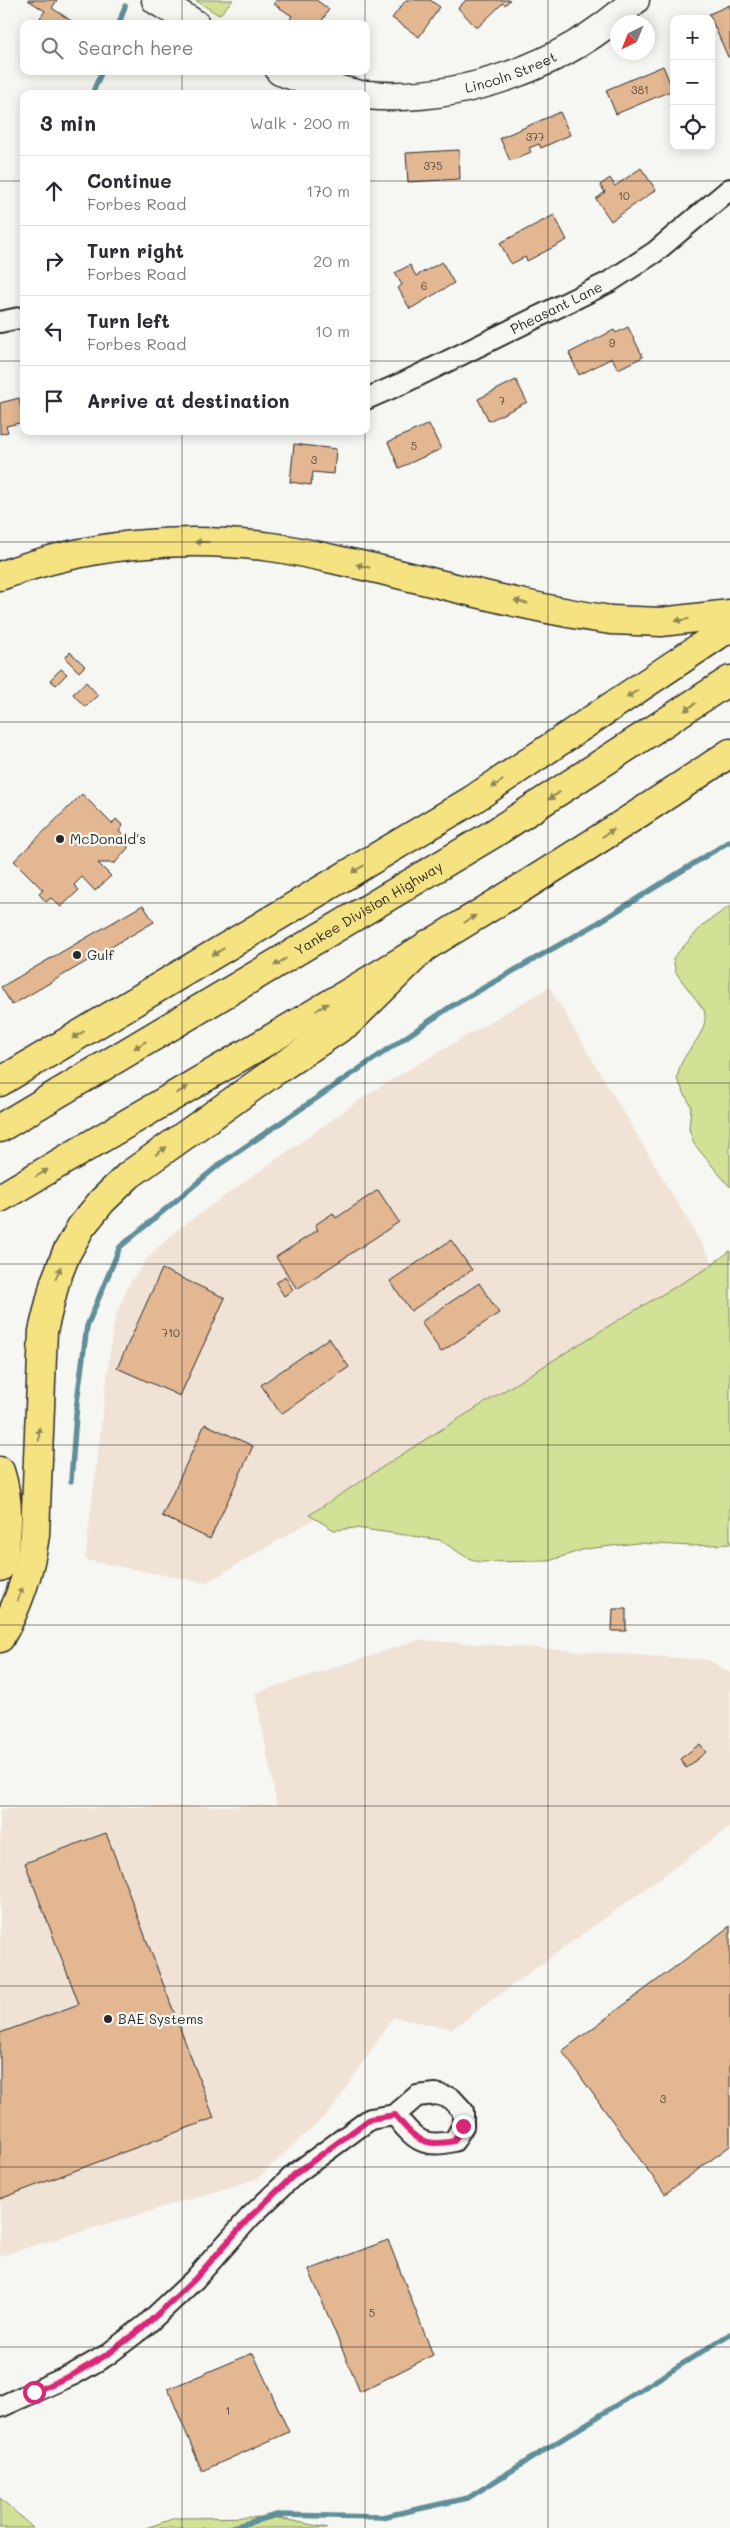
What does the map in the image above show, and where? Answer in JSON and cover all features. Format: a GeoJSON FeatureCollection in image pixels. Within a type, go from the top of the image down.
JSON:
{"type":"FeatureCollection","features":[{"type":"Feature","properties":{"kind":"highway"},"geometry":{"type":"LineString","coordinates":[[0,576],[61,558],[110,549],[165,543],[229,543],[295,551],[611,620],[661,622],[730,614]]}},
{"type":"Feature","properties":{"kind":"highway"},"geometry":{"type":"LineString","coordinates":[[0,1082],[472,800],[730,627]]}},
{"type":"Feature","properties":{"kind":"highway","name":"Yankee Division Highway"},"geometry":{"type":"LineString","coordinates":[[0,1128],[469,849],[607,762],[730,680]]}},
{"type":"Feature","properties":{"kind":"highway"},"geometry":{"type":"LineString","coordinates":[[0,1198],[428,944],[588,846],[730,753]]}},
{"type":"Feature","properties":{"kind":"highway"},"geometry":{"type":"LineString","coordinates":[[0,1638],[23,1586],[35,1535],[41,1354],[47,1309],[62,1263],[81,1228],[102,1201],[129,1175],[275,1071],[349,1022],[428,944]]}},
{"type":"Feature","properties":{"kind":"highway"},"geometry":{"type":"LineString","coordinates":[[0,1471],[5,1490],[7,1516],[6,1539],[0,1567]]}},
{"type":"Feature","properties":{"kind":"street"},"geometry":{"type":"LineString","coordinates":[[156,0],[188,20]]}},
{"type":"Feature","properties":{"kind":"street","name":"Lincoln Street"},"geometry":{"type":"LineString","coordinates":[[370,95],[408,96],[434,94],[470,87],[504,76],[540,63],[585,40],[635,0]]}},
{"type":"Feature","properties":{"kind":"street"},"geometry":{"type":"LineString","coordinates":[[291,75],[340,90]]}},
{"type":"Feature","properties":{"kind":"street","name":"Pheasant Lane"},"geometry":{"type":"LineString","coordinates":[[370,397],[490,341],[609,282],[655,252],[730,189]]}},
{"type":"Feature","properties":{"kind":"street"},"geometry":{"type":"LineString","coordinates":[[0,322],[20,318]]}},
{"type":"Feature","properties":{"kind":"street"},"geometry":{"type":"LineString","coordinates":[[0,2406],[74,2374],[108,2354],[146,2325],[194,2280],[250,2217],[295,2174],[370,2119],[395,2115]]}},
{"type":"Feature","properties":{"kind":"shaded area"},"geometry":{"type":"Polygon","coordinates":[[[549,987],[722,1278],[206,1583],[85,1560],[115,1318],[129,1284],[150,1255],[177,1230],[374,1090],[549,987]]]}},
{"type":"Feature","properties":{"kind":"shaded area"},"geometry":{"type":"Polygon","coordinates":[[[419,1640],[709,1660],[730,1673],[730,1827],[452,2029],[393,2017],[333,2108],[257,2179],[0,2256],[0,1809],[277,1805],[255,1693],[419,1640]]]}},
{"type":"Feature","properties":{"kind":"green space"},"geometry":{"type":"Polygon","coordinates":[[[195,0],[233,0],[219,15],[195,0]]]}},
{"type":"Feature","properties":{"kind":"green space"},"geometry":{"type":"Polygon","coordinates":[[[730,906],[730,1187],[694,1144],[689,1129],[691,1106],[677,1079],[681,1064],[698,1038],[705,1018],[704,1010],[676,973],[673,958],[704,924],[730,906]]]}},
{"type":"Feature","properties":{"kind":"green space"},"geometry":{"type":"Polygon","coordinates":[[[730,1251],[730,1544],[692,1546],[638,1543],[585,1549],[549,1561],[479,1562],[466,1557],[440,1540],[356,1528],[334,1530],[309,1515],[418,1444],[620,1319],[706,1269],[730,1251]]]}},
{"type":"Feature","properties":{"kind":"green space"},"geometry":{"type":"Polygon","coordinates":[[[0,2498],[33,2528],[0,2528],[0,2498]]]}},
{"type":"Feature","properties":{"kind":"green space"},"geometry":{"type":"Polygon","coordinates":[[[273,2517],[328,2528],[146,2528],[175,2518],[273,2517]]]}},
{"type":"Feature","properties":{"kind":"building"},"geometry":{"type":"Polygon","coordinates":[[[28,0],[57,0],[52,8],[70,20],[39,20],[45,11],[28,0]]]}},
{"type":"Feature","properties":{"kind":"building"},"geometry":{"type":"Polygon","coordinates":[[[276,0],[316,0],[329,9],[322,20],[290,20],[292,16],[274,4],[276,0]]]}},
{"type":"Feature","properties":{"kind":"building"},"geometry":{"type":"Polygon","coordinates":[[[406,0],[430,0],[440,7],[419,37],[392,18],[406,0]]]}},
{"type":"Feature","properties":{"kind":"building"},"geometry":{"type":"Polygon","coordinates":[[[466,0],[510,0],[505,5],[503,3],[477,28],[458,8],[466,0]]]}},
{"type":"Feature","properties":{"kind":"building"},"geometry":{"type":"Polygon","coordinates":[[[730,5],[730,57],[728,57],[715,28],[715,15],[709,14],[730,5]]]}},
{"type":"Feature","properties":{"kind":"building"},"geometry":{"type":"Polygon","coordinates":[[[663,66],[670,83],[670,91],[616,114],[606,90],[663,66]]]}},
{"type":"Feature","properties":{"kind":"building"},"geometry":{"type":"Polygon","coordinates":[[[560,112],[570,135],[541,148],[539,144],[529,148],[531,152],[510,161],[500,138],[560,112]]]}},
{"type":"Feature","properties":{"kind":"building"},"geometry":{"type":"Polygon","coordinates":[[[459,150],[460,179],[408,182],[406,153],[459,150]]]}},
{"type":"Feature","properties":{"kind":"building"},"geometry":{"type":"Polygon","coordinates":[[[641,168],[656,190],[611,221],[596,199],[605,192],[600,185],[610,178],[615,186],[641,168]]]}},
{"type":"Feature","properties":{"kind":"building"},"geometry":{"type":"Polygon","coordinates":[[[554,215],[567,240],[527,261],[525,257],[511,264],[500,243],[554,215]]]}},
{"type":"Feature","properties":{"kind":"building"},"geometry":{"type":"Polygon","coordinates":[[[442,262],[454,283],[410,309],[398,288],[402,285],[395,273],[410,265],[416,276],[442,262]]]}},
{"type":"Feature","properties":{"kind":"building"},"geometry":{"type":"Polygon","coordinates":[[[628,327],[643,357],[618,369],[612,358],[579,375],[569,353],[614,330],[616,333],[628,327]]]}},
{"type":"Feature","properties":{"kind":"building"},"geometry":{"type":"Polygon","coordinates":[[[516,380],[527,402],[489,421],[478,399],[516,380]]]}},
{"type":"Feature","properties":{"kind":"building"},"geometry":{"type":"Polygon","coordinates":[[[19,398],[20,403],[20,423],[6,426],[8,432],[0,434],[0,403],[19,398]]]}},
{"type":"Feature","properties":{"kind":"building"},"geometry":{"type":"Polygon","coordinates":[[[429,424],[441,449],[399,468],[388,442],[429,424]]]}},
{"type":"Feature","properties":{"kind":"building"},"geometry":{"type":"Polygon","coordinates":[[[294,444],[336,449],[334,474],[313,472],[311,485],[290,482],[294,444]]]}},
{"type":"Feature","properties":{"kind":"building"},"geometry":{"type":"Polygon","coordinates":[[[70,652],[85,666],[79,672],[65,658],[70,652]]]}},
{"type":"Feature","properties":{"kind":"building"},"geometry":{"type":"Polygon","coordinates":[[[61,669],[67,674],[56,685],[50,680],[61,669]]]}},
{"type":"Feature","properties":{"kind":"building"},"geometry":{"type":"Polygon","coordinates":[[[86,682],[98,695],[85,707],[73,694],[86,682]]]}},
{"type":"Feature","properties":{"kind":"building"},"geometry":{"type":"Polygon","coordinates":[[[82,794],[112,824],[116,819],[123,826],[119,831],[127,840],[128,848],[115,863],[98,863],[111,876],[95,891],[82,877],[74,885],[79,890],[61,907],[51,898],[46,902],[39,894],[43,890],[14,861],[82,794]]]}},
{"type":"Feature","properties":{"kind":"building","name":"Gulf"},"geometry":{"type":"Polygon","coordinates":[[[143,905],[154,922],[12,1005],[1,987],[143,905]]]}},
{"type":"Feature","properties":{"kind":"building"},"geometry":{"type":"Polygon","coordinates":[[[378,1190],[399,1222],[297,1289],[276,1257],[318,1230],[315,1225],[333,1213],[336,1218],[378,1190]]]}},
{"type":"Feature","properties":{"kind":"building"},"geometry":{"type":"Polygon","coordinates":[[[451,1240],[472,1270],[411,1311],[390,1281],[451,1240]]]}},
{"type":"Feature","properties":{"kind":"building"},"geometry":{"type":"Polygon","coordinates":[[[162,1269],[225,1298],[180,1396],[117,1368],[162,1269]]]}},
{"type":"Feature","properties":{"kind":"building"},"geometry":{"type":"Polygon","coordinates":[[[285,1276],[293,1290],[284,1296],[276,1283],[285,1276]]]}},
{"type":"Feature","properties":{"kind":"building"},"geometry":{"type":"Polygon","coordinates":[[[479,1283],[499,1313],[441,1352],[421,1322],[479,1283]]]}},
{"type":"Feature","properties":{"kind":"building"},"geometry":{"type":"Polygon","coordinates":[[[329,1338],[349,1367],[281,1414],[261,1385],[329,1338]]]}},
{"type":"Feature","properties":{"kind":"building"},"geometry":{"type":"Polygon","coordinates":[[[205,1424],[253,1446],[210,1539],[162,1516],[205,1424]]]}},
{"type":"Feature","properties":{"kind":"building"},"geometry":{"type":"Polygon","coordinates":[[[613,1609],[626,1609],[626,1631],[612,1631],[613,1609]]]}},
{"type":"Feature","properties":{"kind":"building"},"geometry":{"type":"Polygon","coordinates":[[[700,1744],[706,1752],[686,1768],[680,1759],[700,1744]]]}},
{"type":"Feature","properties":{"kind":"building","name":"BAE Systems"},"geometry":{"type":"Polygon","coordinates":[[[106,1833],[214,2118],[0,2199],[0,2033],[79,2004],[25,1863],[106,1833]]]}},
{"type":"Feature","properties":{"kind":"building"},"geometry":{"type":"Polygon","coordinates":[[[730,1926],[730,2146],[665,2194],[562,2051],[730,1926]]]}},
{"type":"Feature","properties":{"kind":"building"},"geometry":{"type":"Polygon","coordinates":[[[388,2240],[433,2355],[360,2392],[309,2270],[388,2240]]]}},
{"type":"Feature","properties":{"kind":"building"},"geometry":{"type":"Polygon","coordinates":[[[253,2353],[289,2432],[202,2471],[168,2389],[253,2353]]]}},
{"type":"Feature","properties":{"kind":"waterway"},"geometry":{"type":"LineString","coordinates":[[120,20],[125,6]]}},
{"type":"Feature","properties":{"kind":"waterway"},"geometry":{"type":"LineString","coordinates":[[94,90],[100,75]]}},
{"type":"Feature","properties":{"kind":"waterway"},"geometry":{"type":"LineString","coordinates":[[71,1481],[77,1402],[87,1326],[120,1247],[220,1164],[450,1007],[596,924],[730,841]]}},
{"type":"Feature","properties":{"kind":"waterway"},"geometry":{"type":"LineString","coordinates":[[229,2528],[277,2515],[382,2517],[468,2498],[730,2334]]}},
{"type":"Feature","properties":{"kind":"place","name":"McDonald's"},"geometry":{"type":"Point","coordinates":[60,839]}},
{"type":"Feature","properties":{"kind":"place","name":"Gulf"},"geometry":{"type":"Point","coordinates":[77,955]}},
{"type":"Feature","properties":{"kind":"place","name":"BAE Systems"},"geometry":{"type":"Point","coordinates":[108,2019]}},
{"type":"Feature","properties":{"kind":"route"},"geometry":{"type":"LineString","coordinates":[[34,2392],[74,2374],[108,2354],[146,2325],[194,2280],[250,2217],[295,2174],[370,2119],[395,2115],[411,2134],[435,2146],[454,2141],[463,2126]]}}]}
